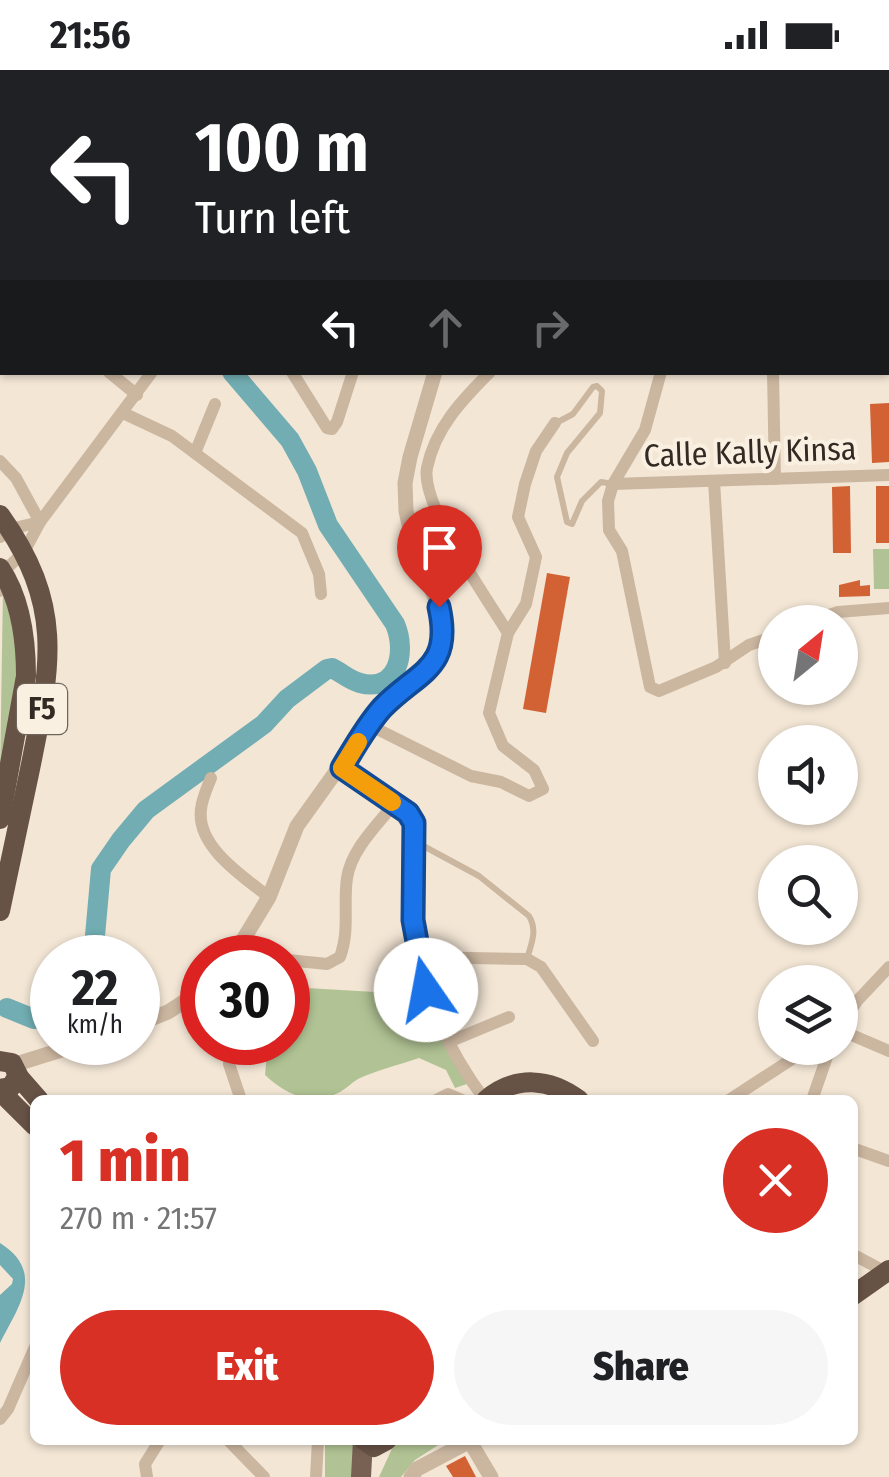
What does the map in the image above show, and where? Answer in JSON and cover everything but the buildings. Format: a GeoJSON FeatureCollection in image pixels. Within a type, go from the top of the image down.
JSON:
{"type":"FeatureCollection","features":[{"type":"Feature","properties":{"kind":"highway","name":"F5"},"geometry":{"type":"LineString","coordinates":[[0,911],[49,668],[41,593],[24,552],[3,527]]}},
{"type":"Feature","properties":{"kind":"highway","name":"F5"},"geometry":{"type":"LineString","coordinates":[[0,818],[26,676],[20,612],[1,577]]}},
{"type":"Feature","properties":{"kind":"highway"},"geometry":{"type":"LineString","coordinates":[[0,1090],[11,1088],[15,1071]]}},
{"type":"Feature","properties":{"kind":"highway"},"geometry":{"type":"LineString","coordinates":[[494,1095],[508,1086],[534,1082],[554,1086],[570,1095]]}},
{"type":"Feature","properties":{"kind":"highway"},"geometry":{"type":"LineString","coordinates":[[0,1090],[30,1121]]}},
{"type":"Feature","properties":{"kind":"highway"},"geometry":{"type":"LineString","coordinates":[[858,1293],[888,1276]]}},
{"type":"Feature","properties":{"kind":"highway"},"geometry":{"type":"LineString","coordinates":[[858,1305],[888,1276]]}},
{"type":"Feature","properties":{"kind":"main road"},"geometry":{"type":"LineString","coordinates":[[361,1477],[373,1445]]}},
{"type":"Feature","properties":{"kind":"main road"},"geometry":{"type":"LineString","coordinates":[[371,1477],[374,1445]]}},
{"type":"Feature","properties":{"kind":"street"},"geometry":{"type":"LineString","coordinates":[[113,375],[138,395]]}},
{"type":"Feature","properties":{"kind":"street"},"geometry":{"type":"LineString","coordinates":[[1,577],[24,552],[40,522],[150,375]]}},
{"type":"Feature","properties":{"kind":"street"},"geometry":{"type":"LineString","coordinates":[[294,375],[327,428],[332,429],[351,375]]}},
{"type":"Feature","properties":{"kind":"street"},"geometry":{"type":"LineString","coordinates":[[246,935],[269,897],[297,826],[369,725],[390,701],[428,670],[441,648],[439,607],[415,551],[405,483],[434,375]]}},
{"type":"Feature","properties":{"kind":"street"},"geometry":{"type":"LineString","coordinates":[[487,375],[446,420],[427,466],[426,480],[432,507],[508,633]]}},
{"type":"Feature","properties":{"kind":"street"},"geometry":{"type":"LineString","coordinates":[[660,375],[645,430],[613,484],[608,502],[608,530],[622,551],[650,687],[659,692],[725,663],[758,643]]}},
{"type":"Feature","properties":{"kind":"street"},"geometry":{"type":"LineString","coordinates":[[773,375],[775,479]]}},
{"type":"Feature","properties":{"kind":"street"},"geometry":{"type":"LineString","coordinates":[[195,453],[216,404]]}},
{"type":"Feature","properties":{"kind":"street"},"geometry":{"type":"LineString","coordinates":[[124,413],[172,436],[302,534],[319,574],[321,594]]}},
{"type":"Feature","properties":{"kind":"street"},"geometry":{"type":"LineString","coordinates":[[369,725],[471,776],[502,782],[529,796],[543,789],[534,770],[502,746],[489,713],[508,633],[526,604],[536,556],[518,517],[525,484],[536,451],[554,424]]}},
{"type":"Feature","properties":{"kind":"street"},"geometry":{"type":"LineString","coordinates":[[0,461],[16,478],[40,522]]}},
{"type":"Feature","properties":{"kind":"street","name":"Calle Kally Kinsa"},"geometry":{"type":"LineString","coordinates":[[613,484],[889,475]]}},
{"type":"Feature","properties":{"kind":"street"},"geometry":{"type":"LineString","coordinates":[[714,481],[725,663]]}},
{"type":"Feature","properties":{"kind":"street"},"geometry":{"type":"LineString","coordinates":[[3,527],[40,522]]}},
{"type":"Feature","properties":{"kind":"street"},"geometry":{"type":"LineString","coordinates":[[858,610],[889,608]]}},
{"type":"Feature","properties":{"kind":"street"},"geometry":{"type":"LineString","coordinates":[[342,768],[408,813],[414,823],[413,920],[417,957],[426,990],[483,1095]]}},
{"type":"Feature","properties":{"kind":"street"},"geometry":{"type":"LineString","coordinates":[[211,778],[201,807],[202,828],[233,867],[269,897]]}},
{"type":"Feature","properties":{"kind":"street"},"geometry":{"type":"LineString","coordinates":[[310,962],[327,964],[340,957],[347,938],[347,876],[355,854],[394,804]]}},
{"type":"Feature","properties":{"kind":"street"},"geometry":{"type":"LineString","coordinates":[[417,957],[527,959],[541,967],[593,1041]]}},
{"type":"Feature","properties":{"kind":"street"},"geometry":{"type":"LineString","coordinates":[[858,1000],[889,967]]}},
{"type":"Feature","properties":{"kind":"street"},"geometry":{"type":"LineString","coordinates":[[451,1041],[508,1017]]}},
{"type":"Feature","properties":{"kind":"street"},"geometry":{"type":"LineString","coordinates":[[858,1036],[889,1050]]}},
{"type":"Feature","properties":{"kind":"street"},"geometry":{"type":"LineString","coordinates":[[229,1065],[240,1095]]}},
{"type":"Feature","properties":{"kind":"street"},"geometry":{"type":"LineString","coordinates":[[737,1095],[783,1065]]}},
{"type":"Feature","properties":{"kind":"street"},"geometry":{"type":"LineString","coordinates":[[814,1095],[824,1065]]}},
{"type":"Feature","properties":{"kind":"street"},"geometry":{"type":"LineString","coordinates":[[858,1150],[889,1162]]}},
{"type":"Feature","properties":{"kind":"street"},"geometry":{"type":"LineString","coordinates":[[858,1258],[888,1276]]}},
{"type":"Feature","properties":{"kind":"street"},"geometry":{"type":"LineString","coordinates":[[0,1419],[30,1358]]}},
{"type":"Feature","properties":{"kind":"street"},"geometry":{"type":"LineString","coordinates":[[148,1477],[145,1464],[157,1445]]}},
{"type":"Feature","properties":{"kind":"street"},"geometry":{"type":"LineString","coordinates":[[233,1445],[264,1477]]}},
{"type":"Feature","properties":{"kind":"street"},"geometry":{"type":"LineString","coordinates":[[316,1477],[318,1445]]}},
{"type":"Feature","properties":{"kind":"street"},"geometry":{"type":"LineString","coordinates":[[411,1477],[461,1445]]}},
{"type":"Feature","properties":{"kind":"street"},"geometry":{"type":"LineString","coordinates":[[473,1445],[491,1477]]}},
{"type":"Feature","properties":{"kind":"lane"},"geometry":{"type":"LineString","coordinates":[[554,424],[573,414],[592,387],[598,386],[602,391],[600,413],[567,453],[558,477],[566,522],[572,524],[582,501],[601,482],[613,484]]}},
{"type":"Feature","properties":{"kind":"lane"},"geometry":{"type":"LineString","coordinates":[[415,841],[479,876],[529,916],[534,935],[527,959]]}},
{"type":"Feature","properties":{"kind":"green space"},"geometry":{"type":"Polygon","coordinates":[[[873,549],[889,549],[889,589],[874,589],[873,549]]]}},
{"type":"Feature","properties":{"kind":"green space"},"geometry":{"type":"Polygon","coordinates":[[[3,588],[16,637],[17,660],[14,705],[0,777],[3,588]]]}},
{"type":"Feature","properties":{"kind":"green space"},"geometry":{"type":"Polygon","coordinates":[[[412,965],[467,1084],[455,1088],[446,1070],[419,1058],[365,1076],[333,1095],[296,1095],[265,1075],[266,1065],[310,1065],[310,988],[375,992],[377,969],[412,965]]]}},
{"type":"Feature","properties":{"kind":"green space"},"geometry":{"type":"Polygon","coordinates":[[[325,1445],[357,1445],[354,1477],[325,1477],[325,1445]]]}},
{"type":"Feature","properties":{"kind":"green space"},"geometry":{"type":"Polygon","coordinates":[[[394,1445],[438,1445],[415,1460],[401,1477],[379,1477],[394,1445]]]}},
{"type":"Feature","properties":{"kind":"water"},"geometry":{"type":"Polygon","coordinates":[[[0,1243],[14,1254],[25,1278],[20,1303],[0,1343],[0,1295],[13,1279],[0,1265],[0,1243]]]}},
{"type":"Feature","properties":{"kind":"waterway"},"geometry":{"type":"LineString","coordinates":[[95,935],[101,869],[146,810],[264,724],[287,699],[327,669],[356,682],[373,684],[391,676],[399,658],[395,624],[328,525],[290,440],[235,375]]}},
{"type":"Feature","properties":{"kind":"waterway"},"geometry":{"type":"LineString","coordinates":[[7,1008],[30,1017]]}},
{"type":"Feature","properties":{"kind":"slow traffic"},"geometry":{"type":"LineString","coordinates":[[358,742],[342,768],[392,802]]}},
{"type":"Feature","properties":{"kind":"route"},"geometry":{"type":"LineString","coordinates":[[426,990],[413,920],[414,823],[408,813],[342,768],[378,713],[436,660],[443,638],[439,607]]}}]}
